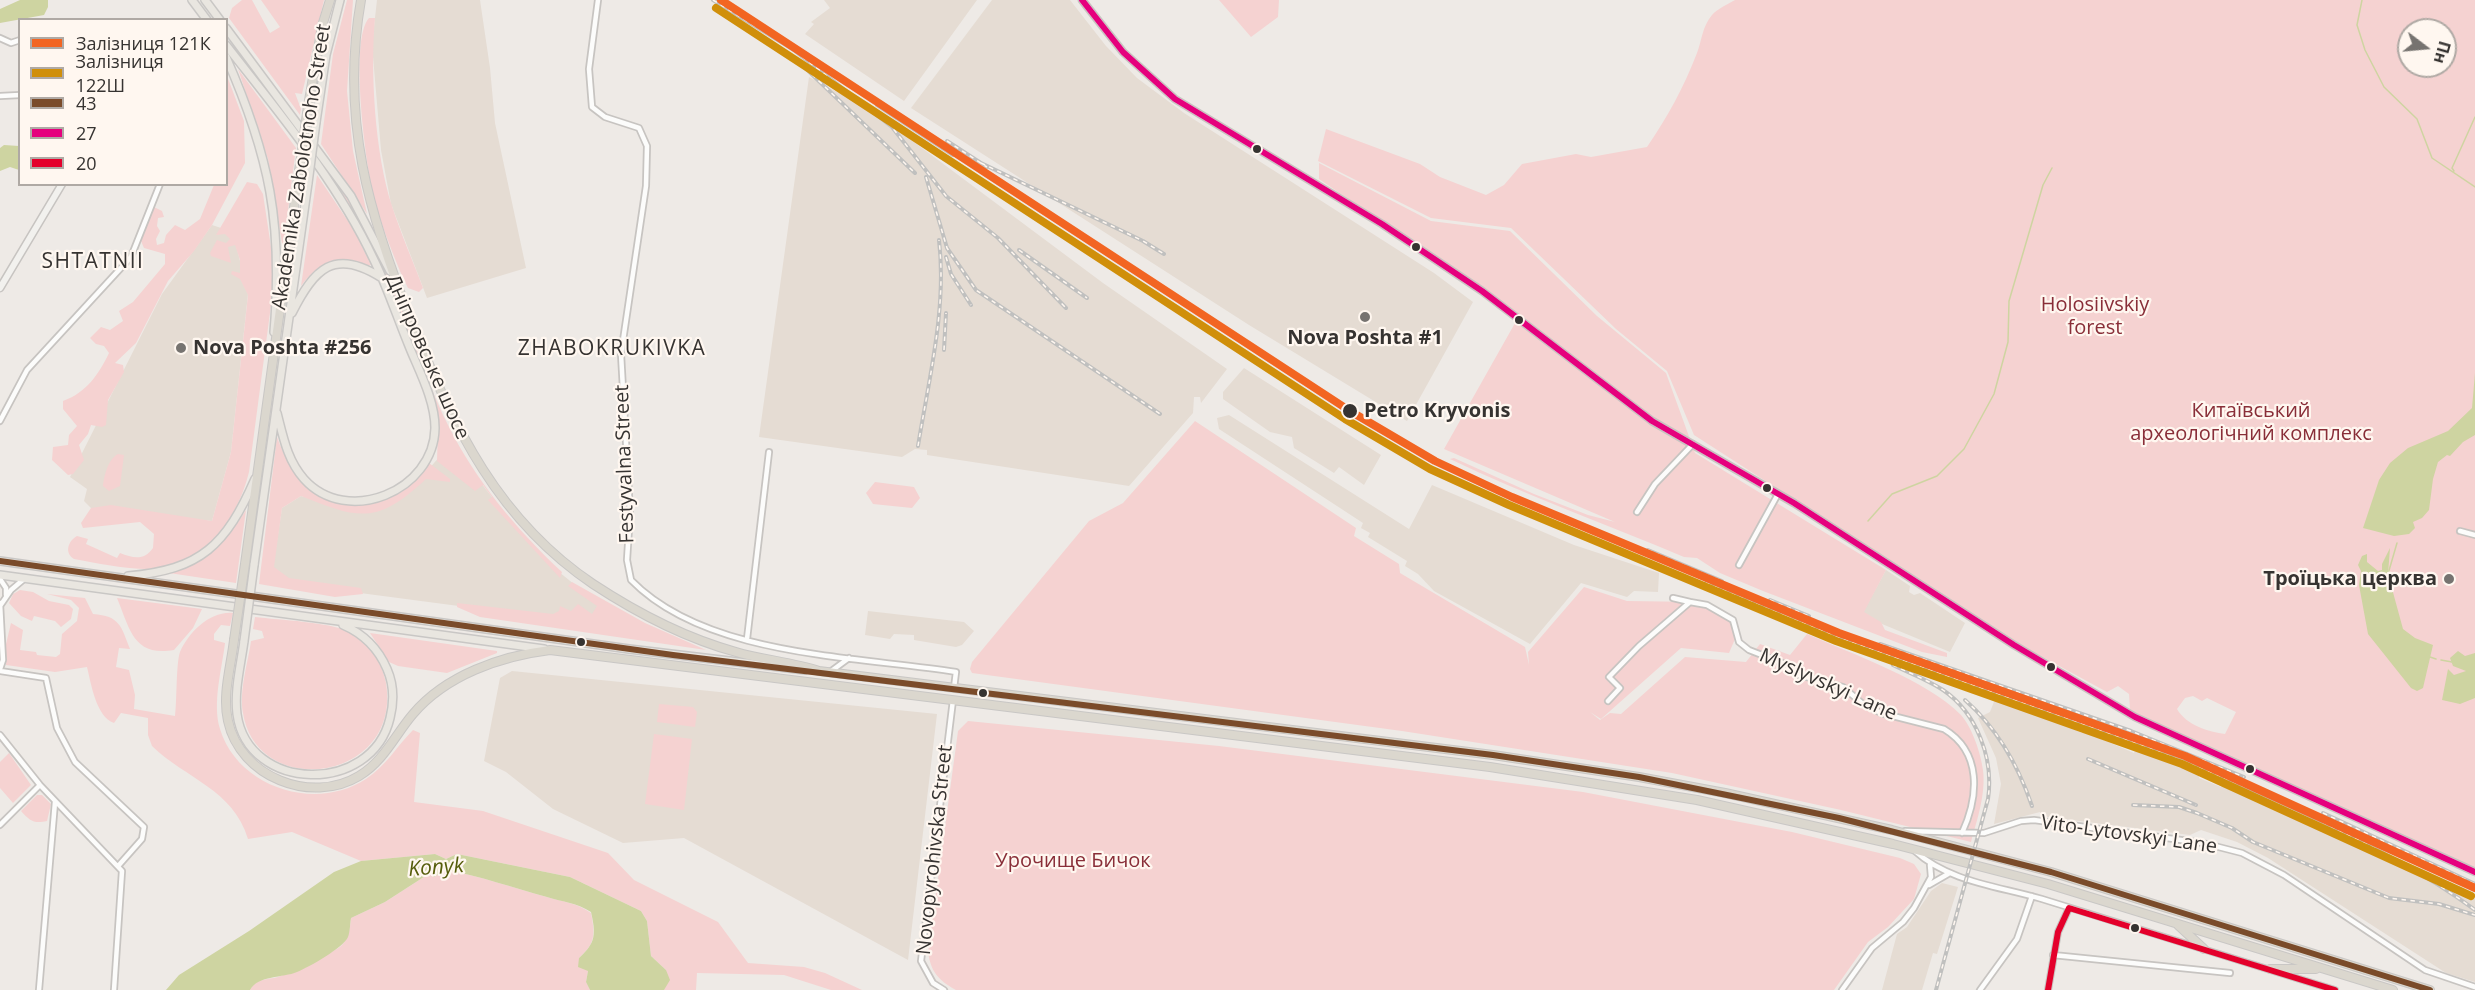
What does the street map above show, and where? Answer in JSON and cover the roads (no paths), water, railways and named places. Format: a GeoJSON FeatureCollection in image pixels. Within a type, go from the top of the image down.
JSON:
{"type":"FeatureCollection","features":[{"type":"Feature","properties":{"kind":"highway","name":"Akademika Zabolotnoho Street"},"geometry":{"type":"LineString","coordinates":[[330,0],[322,26],[308,106],[226,707],[233,737],[242,752],[265,773],[291,784],[313,787],[344,782],[366,771],[381,758],[403,727],[428,699],[464,676],[514,656],[550,650],[1569,778],[1708,802],[1912,849],[2048,884],[2393,990]]}},
{"type":"Feature","properties":{"kind":"highway"},"geometry":{"type":"LineString","coordinates":[[361,0],[353,65],[354,114],[358,149],[374,221],[397,286]]}},
{"type":"Feature","properties":{"kind":"highway","name":"Дніпровське шосе"},"geometry":{"type":"LineString","coordinates":[[397,286],[441,396],[462,439],[517,516],[555,554],[592,583],[666,626],[733,651],[829,673],[1592,769],[1783,805],[2051,872],[2430,990]]}},
{"type":"Feature","properties":{"kind":"highway"},"geometry":{"type":"LineString","coordinates":[[2175,922],[2204,949]]}},
{"type":"Feature","properties":{"kind":"highway"},"geometry":{"type":"LineString","coordinates":[[2270,969],[2323,969]]}},
{"type":"Feature","properties":{"kind":"main road"},"geometry":{"type":"LineString","coordinates":[[192,0],[206,18]]}},
{"type":"Feature","properties":{"kind":"main road"},"geometry":{"type":"LineString","coordinates":[[205,0],[218,18]]}},
{"type":"Feature","properties":{"kind":"main road","name":"Akademika Zabolotnoho Street"},"geometry":{"type":"LineString","coordinates":[[333,621],[355,630],[372,644],[389,674],[393,693],[388,726],[381,741],[362,761],[327,775],[300,774],[278,767],[252,747],[242,732],[237,715],[237,698],[316,122],[326,55],[340,0]]}},
{"type":"Feature","properties":{"kind":"main road","name":"Дніпровське шосе"},"geometry":{"type":"LineString","coordinates":[[228,31],[351,196],[397,286]]}},
{"type":"Feature","properties":{"kind":"main road","name":"Дніпровське шосе"},"geometry":{"type":"LineString","coordinates":[[228,48],[328,179],[373,258],[433,412],[433,443],[420,470],[400,488],[383,496],[353,501],[326,496],[305,480],[296,468],[286,448],[277,413]]}},
{"type":"Feature","properties":{"kind":"main road"},"geometry":{"type":"LineString","coordinates":[[228,62],[260,148],[273,203],[278,270],[270,374]]}},
{"type":"Feature","properties":{"kind":"main road"},"geometry":{"type":"LineString","coordinates":[[290,318],[308,283],[330,266],[357,264],[382,279]]}},
{"type":"Feature","properties":{"kind":"main road"},"geometry":{"type":"LineString","coordinates":[[114,577],[165,571],[194,560],[210,549],[234,524],[257,474]]}},
{"type":"Feature","properties":{"kind":"main road"},"geometry":{"type":"LineString","coordinates":[[0,561],[640,650],[819,671]]}},
{"type":"Feature","properties":{"kind":"main road"},"geometry":{"type":"LineString","coordinates":[[0,577],[550,650]]}},
{"type":"Feature","properties":{"kind":"street","name":"Festyvalna Street"},"geometry":{"type":"LineString","coordinates":[[598,0],[589,69],[591,106],[605,117],[639,128],[647,146],[646,186],[621,354],[630,513],[628,570],[636,585],[686,619],[712,631],[809,653],[956,672],[954,688]]}},
{"type":"Feature","properties":{"kind":"street"},"geometry":{"type":"LineString","coordinates":[[1082,0],[1123,52],[1176,99],[1389,229],[1482,291],[1652,421],[1778,494],[2004,639],[2135,717],[2475,872]]}},
{"type":"Feature","properties":{"kind":"street"},"geometry":{"type":"LineString","coordinates":[[0,38],[11,43],[18,41]]}},
{"type":"Feature","properties":{"kind":"street"},"geometry":{"type":"LineString","coordinates":[[0,96],[18,95]]}},
{"type":"Feature","properties":{"kind":"street"},"geometry":{"type":"LineString","coordinates":[[0,288],[61,186]]}},
{"type":"Feature","properties":{"kind":"street"},"geometry":{"type":"LineString","coordinates":[[0,421],[27,370],[131,257],[159,186]]}},
{"type":"Feature","properties":{"kind":"street"},"geometry":{"type":"LineString","coordinates":[[1637,512],[1655,484],[1694,444]]}},
{"type":"Feature","properties":{"kind":"street"},"geometry":{"type":"LineString","coordinates":[[747,639],[769,452]]}},
{"type":"Feature","properties":{"kind":"street"},"geometry":{"type":"LineString","coordinates":[[1739,565],[1778,494]]}},
{"type":"Feature","properties":{"kind":"street"},"geometry":{"type":"LineString","coordinates":[[2460,531],[2475,535]]}},
{"type":"Feature","properties":{"kind":"street"},"geometry":{"type":"LineString","coordinates":[[0,577],[6,588],[6,595]]}},
{"type":"Feature","properties":{"kind":"street"},"geometry":{"type":"LineString","coordinates":[[25,579],[6,595],[0,604],[3,660],[0,670],[46,678],[57,728],[69,754],[88,776],[144,828],[142,839],[119,865]]}},
{"type":"Feature","properties":{"kind":"street","name":"Myslyvskyi Lane"},"geometry":{"type":"LineString","coordinates":[[1673,598],[1707,605],[1732,620],[1739,642],[1749,650],[1785,664],[1799,675],[1843,687],[1864,705],[1881,713],[1944,729],[1952,734],[1968,753],[1975,773],[1969,816],[1962,833]]}},
{"type":"Feature","properties":{"kind":"street"},"geometry":{"type":"LineString","coordinates":[[1608,701],[1620,688],[1609,676],[1639,646],[1690,602]]}},
{"type":"Feature","properties":{"kind":"street"},"geometry":{"type":"LineString","coordinates":[[829,673],[849,658]]}},
{"type":"Feature","properties":{"kind":"street","name":"Novopyrohivska Street"},"geometry":{"type":"LineString","coordinates":[[944,990],[933,983],[921,961],[953,700]]}},
{"type":"Feature","properties":{"kind":"street"},"geometry":{"type":"LineString","coordinates":[[0,735],[55,802],[119,865],[123,877],[114,990]]}},
{"type":"Feature","properties":{"kind":"street"},"geometry":{"type":"LineString","coordinates":[[0,825],[40,785]]}},
{"type":"Feature","properties":{"kind":"street"},"geometry":{"type":"LineString","coordinates":[[39,990],[55,802]]}},
{"type":"Feature","properties":{"kind":"street","name":"Vito-Lytovskyi Lane"},"geometry":{"type":"LineString","coordinates":[[1892,831],[1993,832],[2021,821],[2034,820],[2203,843],[2236,851],[2284,875],[2425,970],[2475,987]]}},
{"type":"Feature","properties":{"kind":"street"},"geometry":{"type":"LineString","coordinates":[[1912,849],[1930,865],[1949,874],[2032,896],[2335,990]]}},
{"type":"Feature","properties":{"kind":"street"},"geometry":{"type":"LineString","coordinates":[[1842,990],[1872,948],[1903,922],[1927,887],[1931,877],[1930,865]]}},
{"type":"Feature","properties":{"kind":"street"},"geometry":{"type":"LineString","coordinates":[[1927,887],[1949,874]]}},
{"type":"Feature","properties":{"kind":"street"},"geometry":{"type":"LineString","coordinates":[[1980,990],[2017,939],[2032,896]]}},
{"type":"Feature","properties":{"kind":"street"},"geometry":{"type":"LineString","coordinates":[[2048,990],[2058,932],[2069,908]]}},
{"type":"Feature","properties":{"kind":"street"},"geometry":{"type":"LineString","coordinates":[[2053,955],[2230,973]]}},
{"type":"Feature","properties":{"kind":"water"},"geometry":{"type":"Polygon","coordinates":[[[20,0],[48,0],[48,7],[44,15],[0,23],[0,9],[20,0]]]}},
{"type":"Feature","properties":{"kind":"water"},"geometry":{"type":"Polygon","coordinates":[[[4,145],[18,146],[18,170],[10,167],[0,171],[0,148],[4,145]]]}},
{"type":"Feature","properties":{"kind":"water"},"geometry":{"type":"Polygon","coordinates":[[[2475,373],[2475,435],[2463,442],[2450,456],[2447,455],[2438,462],[2429,510],[2422,518],[2413,522],[2415,528],[2409,534],[2394,536],[2363,528],[2379,480],[2390,463],[2408,448],[2448,431],[2472,408],[2475,373]]]}},
{"type":"Feature","properties":{"kind":"water"},"geometry":{"type":"Polygon","coordinates":[[[2390,548],[2388,574],[2403,629],[2415,638],[2433,645],[2423,688],[2417,691],[2411,688],[2368,634],[2359,585],[2361,571],[2358,565],[2362,556],[2367,554],[2367,562],[2378,571],[2382,570],[2382,564],[2390,548]]]}},
{"type":"Feature","properties":{"kind":"water"},"geometry":{"type":"Polygon","coordinates":[[[2458,651],[2465,656],[2475,653],[2475,698],[2460,704],[2442,700],[2448,669],[2454,675],[2466,671],[2453,666],[2450,658],[2458,651]]]}},
{"type":"Feature","properties":{"kind":"water","name":"Konyk"},"geometry":{"type":"Polygon","coordinates":[[[435,854],[446,859],[457,854],[570,877],[641,911],[647,921],[651,956],[666,970],[670,980],[664,990],[590,990],[586,982],[588,971],[578,967],[579,958],[592,943],[594,926],[591,912],[570,903],[446,870],[434,877],[430,873],[385,902],[351,918],[349,935],[340,946],[297,972],[265,979],[250,990],[166,990],[179,975],[249,931],[334,872],[361,861],[435,854]]]}},
{"type":"Feature","properties":{"kind":"waterway"},"geometry":{"type":"LineString","coordinates":[[2362,0],[2357,25],[2365,50],[2384,87],[2417,119],[2432,158],[2475,187]]}},
{"type":"Feature","properties":{"kind":"waterway"},"geometry":{"type":"LineString","coordinates":[[2454,171],[2452,168],[2475,117]]}},
{"type":"Feature","properties":{"kind":"waterway"},"geometry":{"type":"LineString","coordinates":[[1868,521],[1892,494],[1937,476],[1964,449],[1994,394],[2008,342],[2009,301],[2043,185],[2052,168]]}},
{"type":"Feature","properties":{"kind":"waterway"},"geometry":{"type":"LineString","coordinates":[[2388,574],[2397,543]]}},
{"type":"Feature","properties":{"kind":"waterway"},"geometry":{"type":"LineString","coordinates":[[2430,657],[2436,659]]}},
{"type":"Feature","properties":{"kind":"waterway"},"geometry":{"type":"LineString","coordinates":[[2441,660],[2452,662]]}},
{"type":"Feature","properties":{"kind":"railway"},"geometry":{"type":"LineString","coordinates":[[713,0],[802,55]]}},
{"type":"Feature","properties":{"kind":"railway"},"geometry":{"type":"LineString","coordinates":[[795,51],[892,127],[946,196],[998,238],[1066,308]]}},
{"type":"Feature","properties":{"kind":"railway"},"geometry":{"type":"LineString","coordinates":[[799,62],[915,173]]}},
{"type":"Feature","properties":{"kind":"railway"},"geometry":{"type":"LineString","coordinates":[[877,105],[953,155]]}},
{"type":"Feature","properties":{"kind":"railway"},"geometry":{"type":"LineString","coordinates":[[947,141],[987,167]]}},
{"type":"Feature","properties":{"kind":"railway"},"geometry":{"type":"LineString","coordinates":[[981,163],[1143,241],[1164,254]]}},
{"type":"Feature","properties":{"kind":"railway"},"geometry":{"type":"LineString","coordinates":[[926,177],[947,248],[976,290],[1160,414]]}},
{"type":"Feature","properties":{"kind":"railway"},"geometry":{"type":"LineString","coordinates":[[918,446],[939,317],[941,291],[939,240]]}},
{"type":"Feature","properties":{"kind":"railway"},"geometry":{"type":"LineString","coordinates":[[1019,250],[1087,298]]}},
{"type":"Feature","properties":{"kind":"railway"},"geometry":{"type":"LineString","coordinates":[[946,257],[951,274],[971,305]]}},
{"type":"Feature","properties":{"kind":"railway"},"geometry":{"type":"LineString","coordinates":[[944,350],[946,313]]}},
{"type":"Feature","properties":{"kind":"railway"},"geometry":{"type":"LineString","coordinates":[[1648,550],[1722,581]]}},
{"type":"Feature","properties":{"kind":"railway"},"geometry":{"type":"LineString","coordinates":[[1706,583],[1792,619]]}},
{"type":"Feature","properties":{"kind":"railway"},"geometry":{"type":"LineString","coordinates":[[1770,600],[1809,616]]}},
{"type":"Feature","properties":{"kind":"railway"},"geometry":{"type":"LineString","coordinates":[[1785,616],[2181,760],[2246,787],[2395,859],[2436,883],[2475,910]]}},
{"type":"Feature","properties":{"kind":"railway"},"geometry":{"type":"LineString","coordinates":[[1880,644],[2131,731],[2244,777]]}},
{"type":"Feature","properties":{"kind":"railway"},"geometry":{"type":"LineString","coordinates":[[1893,665],[1937,686],[1955,700],[1974,724],[1988,768],[1988,799],[1936,990]]}},
{"type":"Feature","properties":{"kind":"railway"},"geometry":{"type":"LineString","coordinates":[[1965,700],[1977,711],[2006,749],[2032,806]]}},
{"type":"Feature","properties":{"kind":"railway"},"geometry":{"type":"LineString","coordinates":[[2088,759],[2196,805]]}},
{"type":"Feature","properties":{"kind":"railway"},"geometry":{"type":"LineString","coordinates":[[2133,805],[2179,807],[2232,828],[2253,842],[2389,898],[2439,904],[2475,915]]}},
{"type":"Feature","properties":{"kind":"railway"},"geometry":{"type":"LineString","coordinates":[[2323,813],[2475,884]]}},
{"type":"Feature","properties":{"kind":"rail line","name":"121К"},"geometry":{"type":"LineString","coordinates":[[721,0],[1350,411],[1435,461],[1512,497],[1839,633],[2185,756],[2475,888]]}},
{"type":"Feature","properties":{"kind":"rail line","name":"122Ш"},"geometry":{"type":"LineString","coordinates":[[716,8],[1345,419],[1430,469],[1509,505],[1836,641],[2182,764],[2471,896]]}},
{"type":"Feature","properties":{"kind":"place","name":"Nova Poshta #1"},"geometry":{"type":"Point","coordinates":[1365,317]}},
{"type":"Feature","properties":{"kind":"place","name":"Nova Poshta #256"},"geometry":{"type":"Point","coordinates":[181,348]}},
{"type":"Feature","properties":{"kind":"place","name":"Petro Kryvonis"},"geometry":{"type":"Point","coordinates":[1350,411]}},
{"type":"Feature","properties":{"kind":"place","name":"Троїцька церква"},"geometry":{"type":"Point","coordinates":[2449,579]}},
{"type":"Feature","properties":{"kind":"district","name":"SHTATNII"},"geometry":{"type":"Point","coordinates":[93,262]}},
{"type":"Feature","properties":{"kind":"district","name":"ZHABOKRUKIVKA"},"geometry":{"type":"Point","coordinates":[612,349]}},
{"type":"Feature","properties":{"kind":"park label","name":"Holosiivskiy forest"},"geometry":{"type":"Point","coordinates":[2095,316]}},
{"type":"Feature","properties":{"kind":"park label","name":"Китаївський археологічний комплекс"},"geometry":{"type":"Point","coordinates":[2251,422]}},
{"type":"Feature","properties":{"kind":"park label","name":"Урочище Бичок"},"geometry":{"type":"Point","coordinates":[1073,861]}}]}
